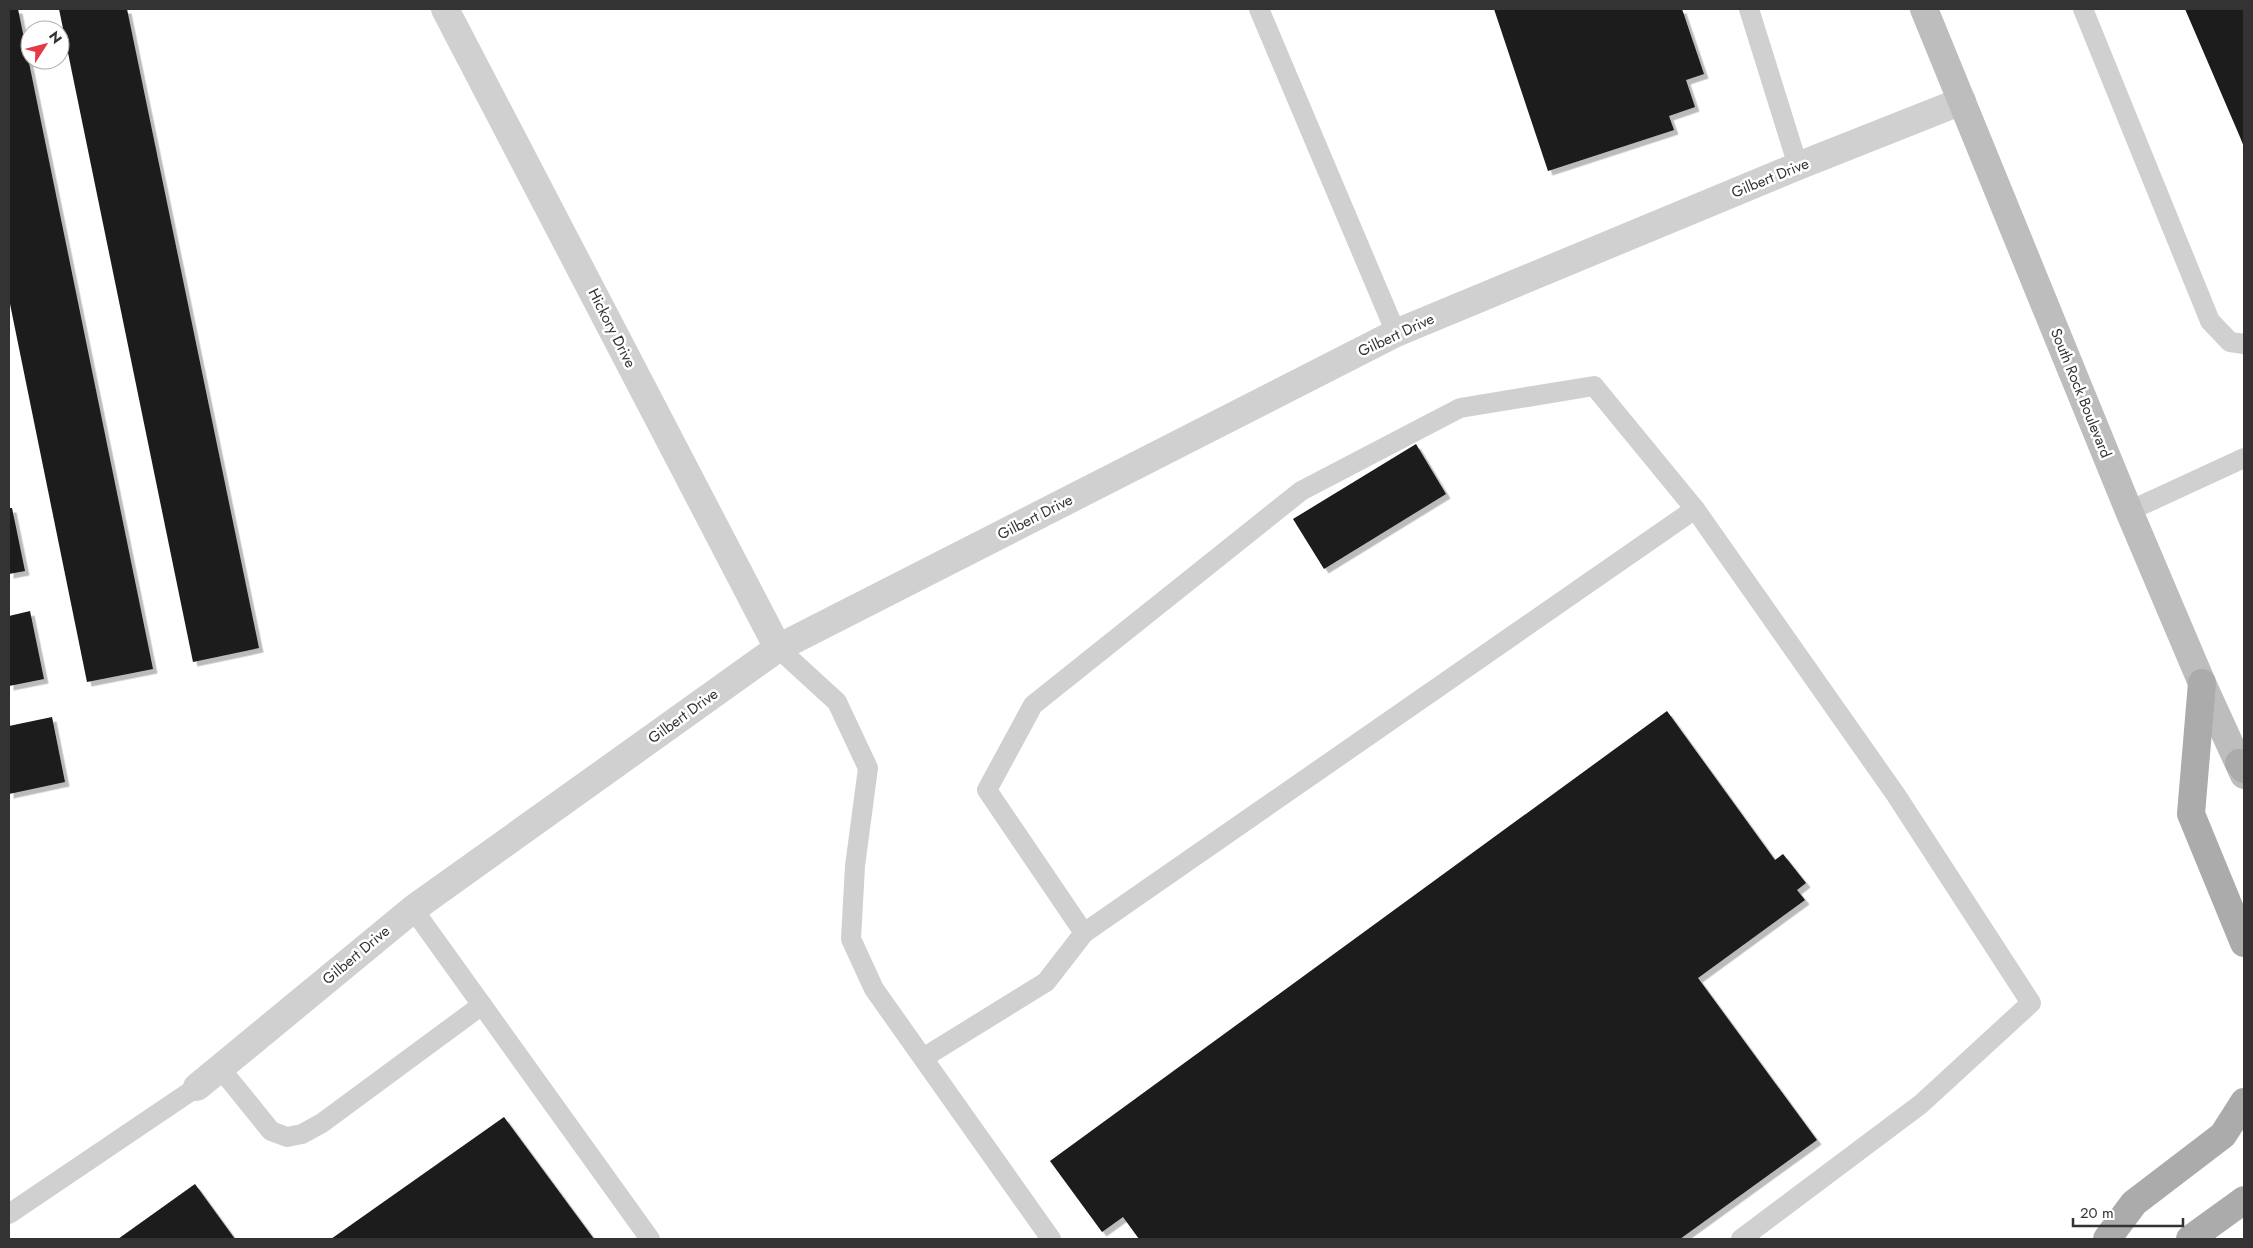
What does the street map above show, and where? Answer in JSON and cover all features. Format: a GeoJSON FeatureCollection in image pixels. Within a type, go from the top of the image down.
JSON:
{"type":"FeatureCollection","features":[{"type":"Feature","properties":{"kind":"main road","name":"South Rock Boulevard"},"geometry":{"type":"LineString","coordinates":[[1924,9],[2129,511],[2202,683],[2243,769]]}},
{"type":"Feature","properties":{"kind":"main road"},"geometry":{"type":"LineString","coordinates":[[2202,683],[2191,814],[2244,943]]}},
{"type":"Feature","properties":{"kind":"main road"},"geometry":{"type":"LineString","coordinates":[[2106,1239],[2134,1203],[2223,1135],[2244,1102]]}},
{"type":"Feature","properties":{"kind":"main road"},"geometry":{"type":"LineString","coordinates":[[2190,1239],[2244,1200]]}},
{"type":"Feature","properties":{"kind":"street","name":"Hickory Drive"},"geometry":{"type":"LineString","coordinates":[[445,9],[778,648]]}},
{"type":"Feature","properties":{"kind":"street","name":"Gilbert Drive"},"geometry":{"type":"LineString","coordinates":[[196,1087],[413,909],[778,648],[1396,333],[1798,166],[1962,101]]}},
{"type":"Feature","properties":{"kind":"lane"},"geometry":{"type":"LineString","coordinates":[[1259,9],[1396,333]]}},
{"type":"Feature","properties":{"kind":"lane"},"geometry":{"type":"LineString","coordinates":[[1749,9],[1798,166]]}},
{"type":"Feature","properties":{"kind":"lane"},"geometry":{"type":"LineString","coordinates":[[2083,9],[2210,321],[2230,342],[2244,344]]}},
{"type":"Feature","properties":{"kind":"lane"},"geometry":{"type":"LineString","coordinates":[[1084,933],[987,790],[1033,705],[1301,491],[1460,408],[1594,386],[1695,509],[1896,795],[2031,1003],[1921,1104],[1741,1239]]}},
{"type":"Feature","properties":{"kind":"lane"},"geometry":{"type":"LineString","coordinates":[[2129,511],[2242,464]]}},
{"type":"Feature","properties":{"kind":"lane"},"geometry":{"type":"LineString","coordinates":[[923,1058],[1046,982],[1084,933],[1695,509]]}},
{"type":"Feature","properties":{"kind":"lane"},"geometry":{"type":"LineString","coordinates":[[778,648],[837,702],[868,768],[855,866],[851,939],[874,989],[1051,1239]]}},
{"type":"Feature","properties":{"kind":"lane"},"geometry":{"type":"LineString","coordinates":[[413,909],[650,1239]]}},
{"type":"Feature","properties":{"kind":"lane"},"geometry":{"type":"LineString","coordinates":[[220,1068],[272,1131],[287,1137],[302,1134],[322,1123],[482,1005]]}},
{"type":"Feature","properties":{"kind":"lane"},"geometry":{"type":"LineString","coordinates":[[9,1214],[196,1087]]}},
{"type":"Feature","properties":{"kind":"building"},"geometry":{"type":"Polygon","coordinates":[[[9,9],[18,9],[20,20],[20,70],[30,70],[153,669],[87,682],[9,299],[9,9]]]}},
{"type":"Feature","properties":{"kind":"building"},"geometry":{"type":"Polygon","coordinates":[[[59,9],[127,9],[259,648],[193,662],[70,63],[70,20],[61,20],[59,9]]]}},
{"type":"Feature","properties":{"kind":"building"},"geometry":{"type":"Polygon","coordinates":[[[1494,9],[1682,9],[1704,74],[1686,80],[1695,107],[1669,116],[1674,130],[1548,171],[1494,9]]]}},
{"type":"Feature","properties":{"kind":"building"},"geometry":{"type":"Polygon","coordinates":[[[2185,9],[2244,9],[2244,147],[2240,137],[2185,9]]]}},
{"type":"Feature","properties":{"kind":"building"},"geometry":{"type":"Polygon","coordinates":[[[1416,444],[1446,494],[1324,569],[1293,519],[1416,444]]]}},
{"type":"Feature","properties":{"kind":"building"},"geometry":{"type":"Polygon","coordinates":[[[9,508],[12,508],[25,571],[9,574],[9,508]]]}},
{"type":"Feature","properties":{"kind":"building"},"geometry":{"type":"Polygon","coordinates":[[[30,611],[44,679],[9,686],[9,616],[30,611]]]}},
{"type":"Feature","properties":{"kind":"building"},"geometry":{"type":"Polygon","coordinates":[[[1667,711],[1775,860],[1783,854],[1806,883],[1797,890],[1805,900],[1698,978],[1817,1140],[1680,1239],[1139,1239],[1123,1217],[1102,1232],[1050,1161],[1667,711]]]}},
{"type":"Feature","properties":{"kind":"building"},"geometry":{"type":"Polygon","coordinates":[[[52,717],[65,782],[9,794],[9,726],[52,717]]]}},
{"type":"Feature","properties":{"kind":"building"},"geometry":{"type":"Polygon","coordinates":[[[504,1117],[594,1239],[331,1239],[504,1117]]]}},
{"type":"Feature","properties":{"kind":"building"},"geometry":{"type":"Polygon","coordinates":[[[195,1184],[235,1239],[118,1239],[195,1184]]]}}]}
